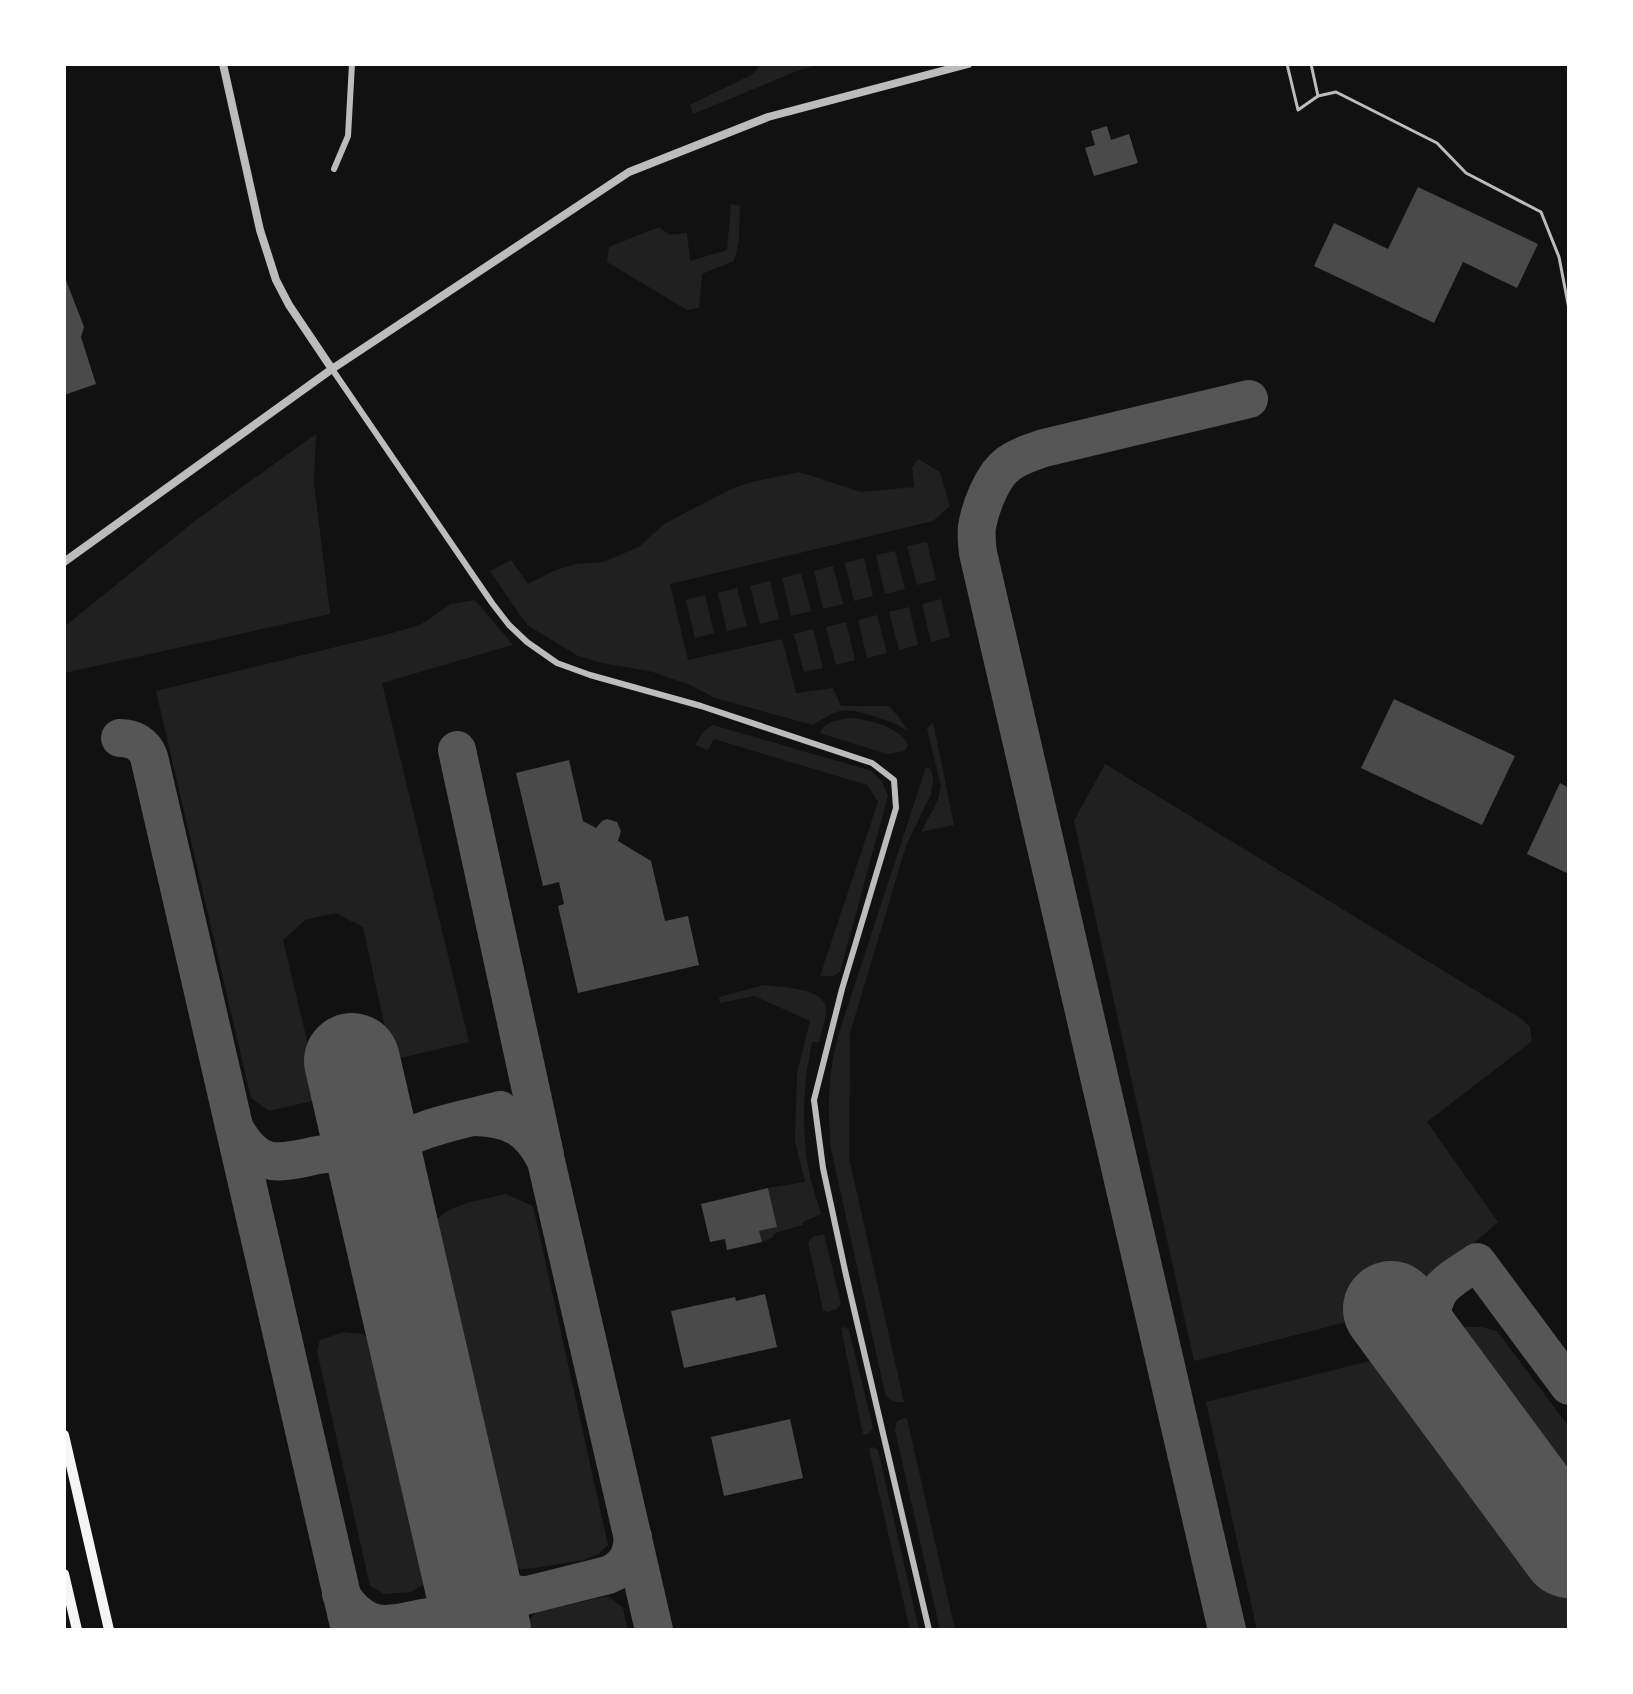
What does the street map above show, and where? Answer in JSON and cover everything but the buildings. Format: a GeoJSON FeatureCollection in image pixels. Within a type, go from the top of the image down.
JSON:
{"type":"FeatureCollection","features":[{"type":"Feature","properties":{"kind":"highway"},"geometry":{"type":"LineString","coordinates":[[64,1435],[109,1630]]}},
{"type":"Feature","properties":{"kind":"highway"},"geometry":{"type":"LineString","coordinates":[[64,1574],[77,1630]]}},
{"type":"Feature","properties":{"kind":"street"},"geometry":{"type":"LineString","coordinates":[[223,64],[260,230],[276,280],[332,369],[509,625],[540,653],[557,663],[701,706],[872,763],[894,780],[896,808],[842,989],[814,1100],[823,1168],[846,1275],[929,1630]]}},
{"type":"Feature","properties":{"kind":"street"},"geometry":{"type":"LineString","coordinates":[[334,169],[348,136],[352,64]]}},
{"type":"Feature","properties":{"kind":"street"},"geometry":{"type":"LineString","coordinates":[[64,562],[332,369],[629,172],[768,117],[968,64]]}},
{"type":"Feature","properties":{"kind":"lane"},"geometry":{"type":"LineString","coordinates":[[1287,64],[1298,110],[1318,96],[1336,92],[1437,143],[1466,173],[1541,212],[1559,257],[1569,309]]}},
{"type":"Feature","properties":{"kind":"lane"},"geometry":{"type":"LineString","coordinates":[[1311,64],[1318,96]]}},
{"type":"Feature","properties":{"kind":"shaded area"},"geometry":{"type":"Polygon","coordinates":[[[761,64],[820,64],[693,114],[690,105],[753,74],[761,64]]]}},
{"type":"Feature","properties":{"kind":"shaded area"},"geometry":{"type":"Polygon","coordinates":[[[731,204],[740,206],[739,241],[734,261],[702,274],[699,308],[687,310],[607,262],[609,247],[659,227],[670,235],[687,233],[690,261],[727,250],[731,204]]]}},
{"type":"Feature","properties":{"kind":"shaded area"},"geometry":{"type":"Polygon","coordinates":[[[316,434],[314,483],[330,614],[64,673],[64,627],[196,520],[316,434]]]}},
{"type":"Feature","properties":{"kind":"shaded area"},"geometry":{"type":"Polygon","coordinates":[[[918,459],[940,472],[950,506],[933,521],[670,584],[688,660],[782,639],[796,693],[833,688],[841,706],[889,706],[908,731],[887,720],[851,710],[831,714],[813,725],[715,698],[653,672],[578,656],[527,625],[490,571],[511,560],[528,584],[575,564],[603,562],[639,547],[664,524],[729,490],[799,472],[861,492],[914,487],[912,467],[918,459]]]}},
{"type":"Feature","properties":{"kind":"shaded area"},"geometry":{"type":"Polygon","coordinates":[[[927,542],[936,580],[917,585],[907,546],[927,542]]]}},
{"type":"Feature","properties":{"kind":"shaded area"},"geometry":{"type":"Polygon","coordinates":[[[895,551],[905,589],[885,594],[876,555],[895,551]]]}},
{"type":"Feature","properties":{"kind":"shaded area"},"geometry":{"type":"Polygon","coordinates":[[[864,558],[873,596],[854,601],[845,563],[864,558]]]}},
{"type":"Feature","properties":{"kind":"shaded area"},"geometry":{"type":"Polygon","coordinates":[[[833,566],[843,604],[823,609],[814,571],[833,566]]]}},
{"type":"Feature","properties":{"kind":"shaded area"},"geometry":{"type":"Polygon","coordinates":[[[801,573],[811,611],[791,616],[782,578],[801,573]]]}},
{"type":"Feature","properties":{"kind":"shaded area"},"geometry":{"type":"Polygon","coordinates":[[[770,581],[779,619],[760,624],[750,586],[770,581]]]}},
{"type":"Feature","properties":{"kind":"shaded area"},"geometry":{"type":"Polygon","coordinates":[[[737,588],[747,626],[727,631],[718,593],[737,588]]]}},
{"type":"Feature","properties":{"kind":"shaded area"},"geometry":{"type":"Polygon","coordinates":[[[705,595],[714,633],[695,638],[686,600],[705,595]]]}},
{"type":"Feature","properties":{"kind":"shaded area"},"geometry":{"type":"Polygon","coordinates":[[[941,599],[950,637],[931,642],[922,604],[941,599]]]}},
{"type":"Feature","properties":{"kind":"shaded area"},"geometry":{"type":"Polygon","coordinates":[[[475,600],[513,645],[382,683],[469,1042],[392,1060],[363,927],[335,913],[305,920],[283,940],[321,1099],[269,1111],[251,1098],[156,691],[385,635],[420,625],[451,604],[475,600]]]}},
{"type":"Feature","properties":{"kind":"shaded area"},"geometry":{"type":"Polygon","coordinates":[[[909,607],[918,645],[899,650],[889,612],[909,607]]]}},
{"type":"Feature","properties":{"kind":"shaded area"},"geometry":{"type":"Polygon","coordinates":[[[877,615],[887,653],[867,658],[858,620],[877,615]]]}},
{"type":"Feature","properties":{"kind":"shaded area"},"geometry":{"type":"Polygon","coordinates":[[[846,622],[855,660],[836,665],[826,627],[846,622]]]}},
{"type":"Feature","properties":{"kind":"shaded area"},"geometry":{"type":"Polygon","coordinates":[[[813,629],[823,668],[804,672],[794,634],[813,629]]]}},
{"type":"Feature","properties":{"kind":"shaded area"},"geometry":{"type":"Polygon","coordinates":[[[850,718],[874,722],[898,733],[908,745],[905,751],[887,754],[820,733],[828,724],[850,718]]]}},
{"type":"Feature","properties":{"kind":"shaded area"},"geometry":{"type":"Polygon","coordinates":[[[933,722],[954,825],[921,832],[938,800],[941,786],[927,729],[933,722]]]}},
{"type":"Feature","properties":{"kind":"shaded area"},"geometry":{"type":"Polygon","coordinates":[[[713,725],[872,771],[882,782],[888,796],[840,972],[833,976],[820,976],[878,802],[867,785],[714,739],[708,750],[695,745],[704,731],[713,725]]]}},
{"type":"Feature","properties":{"kind":"shaded area"},"geometry":{"type":"Polygon","coordinates":[[[1105,764],[1519,1017],[1530,1027],[1532,1041],[1427,1122],[1498,1222],[1410,1299],[1378,1314],[1194,1361],[1074,821],[1105,764]]]}},
{"type":"Feature","properties":{"kind":"shaded area"},"geometry":{"type":"Polygon","coordinates":[[[926,767],[931,769],[931,794],[906,846],[850,1033],[849,1158],[904,1402],[898,1402],[885,1393],[831,1149],[829,1092],[838,1036],[926,767]]]}},
{"type":"Feature","properties":{"kind":"shaded area"},"geometry":{"type":"Polygon","coordinates":[[[764,985],[811,993],[819,997],[826,1010],[819,1042],[812,1042],[804,1107],[809,1172],[821,1214],[803,1222],[803,1225],[775,1233],[772,1238],[762,1242],[759,1231],[777,1227],[768,1188],[805,1182],[795,1141],[797,1073],[810,1021],[754,996],[720,1003],[719,997],[764,985]]]}},
{"type":"Feature","properties":{"kind":"shaded area"},"geometry":{"type":"Polygon","coordinates":[[[506,1194],[533,1206],[608,1545],[584,1560],[520,1569],[503,1557],[432,1227],[437,1219],[454,1208],[506,1194]]]}},
{"type":"Feature","properties":{"kind":"shaded area"},"geometry":{"type":"Polygon","coordinates":[[[824,1234],[841,1304],[827,1312],[823,1310],[808,1242],[824,1234]]]}},
{"type":"Feature","properties":{"kind":"shaded area"},"geometry":{"type":"Polygon","coordinates":[[[1461,1327],[1497,1331],[1569,1427],[1569,1505],[1468,1370],[1458,1340],[1461,1327]]]}},
{"type":"Feature","properties":{"kind":"shaded area"},"geometry":{"type":"Polygon","coordinates":[[[841,1328],[849,1330],[873,1428],[863,1435],[841,1328]]]}},
{"type":"Feature","properties":{"kind":"shaded area"},"geometry":{"type":"Polygon","coordinates":[[[344,1332],[363,1334],[376,1347],[430,1564],[429,1581],[411,1592],[384,1594],[370,1586],[317,1351],[320,1340],[344,1332]]]}},
{"type":"Feature","properties":{"kind":"shaded area"},"geometry":{"type":"Polygon","coordinates":[[[1381,1358],[1388,1359],[1569,1598],[1569,1630],[1257,1630],[1206,1402],[1381,1358]]]}},
{"type":"Feature","properties":{"kind":"shaded area"},"geometry":{"type":"Polygon","coordinates":[[[907,1419],[955,1630],[940,1630],[895,1430],[897,1421],[907,1419]]]}},
{"type":"Feature","properties":{"kind":"shaded area"},"geometry":{"type":"Polygon","coordinates":[[[873,1447],[878,1450],[919,1630],[910,1630],[869,1449],[873,1447]]]}},
{"type":"Feature","properties":{"kind":"shaded area"},"geometry":{"type":"Polygon","coordinates":[[[608,1596],[623,1608],[628,1630],[526,1630],[525,1626],[536,1612],[608,1596]]]}},
{"type":"Feature","properties":{"kind":"taxiway"},"geometry":{"type":"LineString","coordinates":[[1227,1630],[978,553],[977,527],[992,484],[1002,469],[1021,456],[1249,399]]}},
{"type":"Feature","properties":{"kind":"taxiway"},"geometry":{"type":"LineString","coordinates":[[120,738],[138,743],[149,757],[350,1630]]}},
{"type":"Feature","properties":{"kind":"taxiway"},"geometry":{"type":"LineString","coordinates":[[457,750],[545,1155]]}},
{"type":"Feature","properties":{"kind":"taxiway"},"geometry":{"type":"LineString","coordinates":[[383,1195],[392,1157],[405,1140],[430,1129],[500,1110]]}},
{"type":"Feature","properties":{"kind":"taxiway"},"geometry":{"type":"LineString","coordinates":[[475,1117],[499,1120],[518,1127],[533,1140],[546,1161],[654,1630]]}},
{"type":"Feature","properties":{"kind":"taxiway"},"geometry":{"type":"LineString","coordinates":[[235,1129],[251,1151],[268,1160],[287,1161],[328,1154],[344,1156],[361,1168],[383,1195]]}},
{"type":"Feature","properties":{"kind":"taxiway"},"geometry":{"type":"LineString","coordinates":[[1460,1405],[1442,1363],[1432,1316],[1434,1302],[1441,1289],[1477,1262],[1569,1386]]}},
{"type":"Feature","properties":{"kind":"taxiway"},"geometry":{"type":"LineString","coordinates":[[491,1630],[500,1611],[516,1598],[608,1575],[619,1569],[631,1550],[633,1537]]}},
{"type":"Feature","properties":{"kind":"taxiway"},"geometry":{"type":"LineString","coordinates":[[467,1558],[477,1574],[490,1586],[505,1593],[524,1595]]}},
{"type":"Feature","properties":{"kind":"taxiway"},"geometry":{"type":"LineString","coordinates":[[341,1594],[357,1613],[373,1622],[390,1624],[441,1616],[458,1619],[473,1630]]}},
{"type":"Feature","properties":{"kind":"runway"},"geometry":{"type":"LineString","coordinates":[[352,1061],[483,1630]]}},
{"type":"Feature","properties":{"kind":"runway"},"geometry":{"type":"LineString","coordinates":[[1391,1309],[1569,1550]]}}]}
